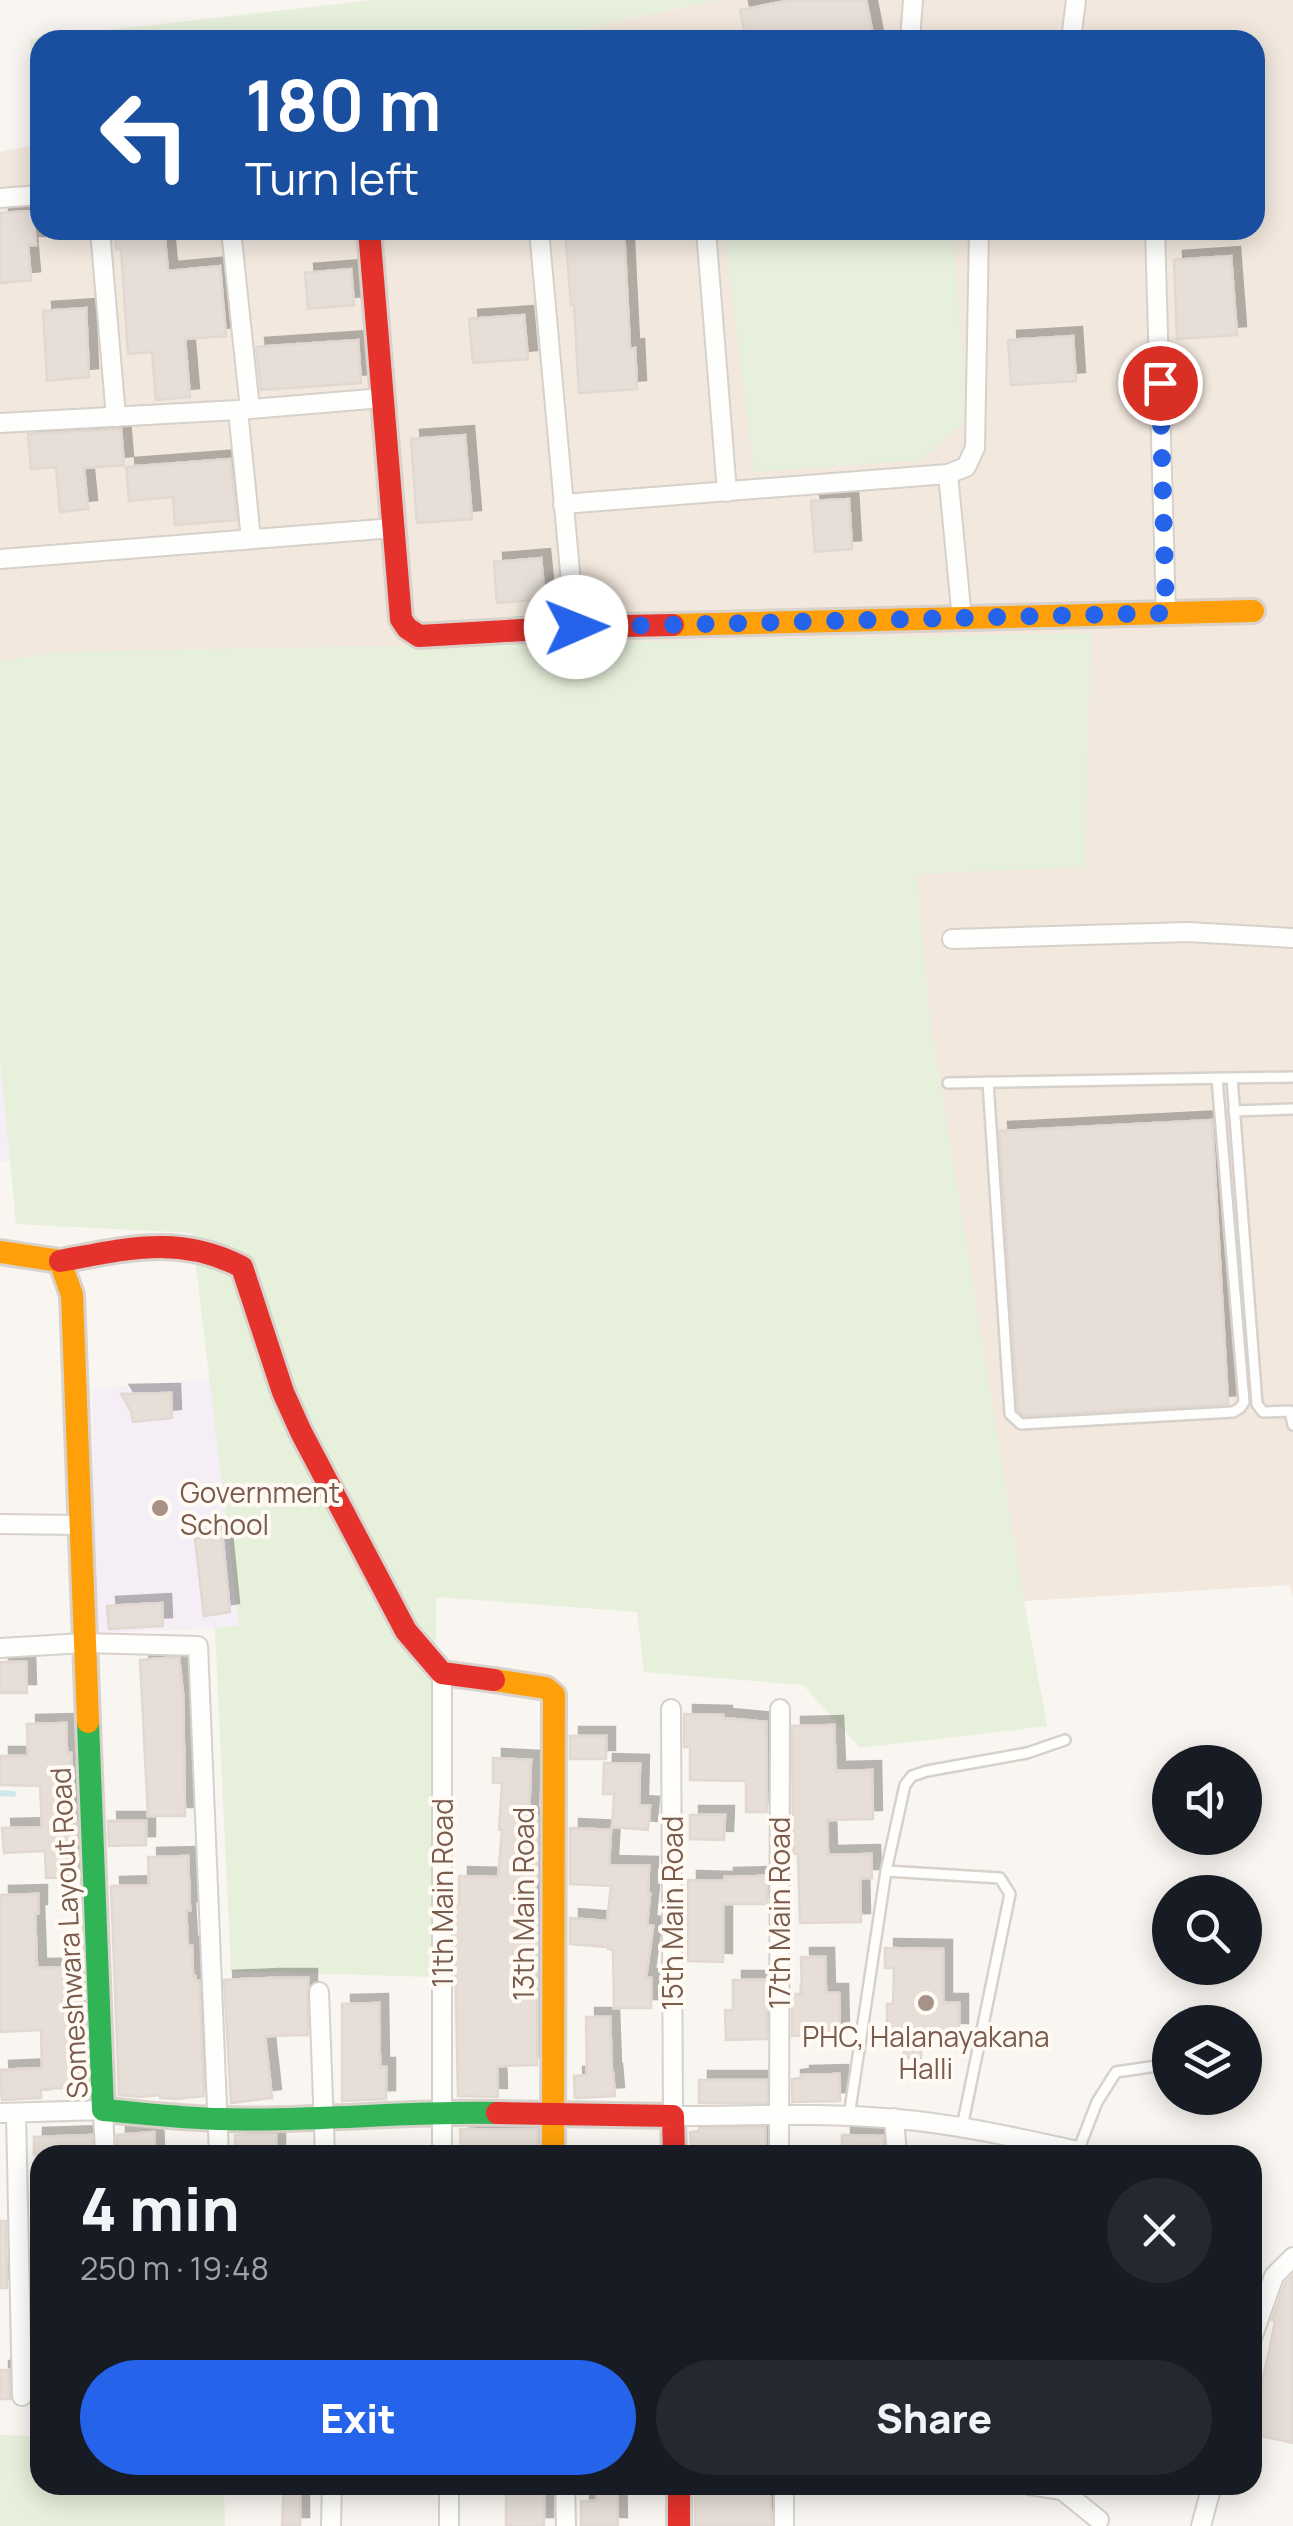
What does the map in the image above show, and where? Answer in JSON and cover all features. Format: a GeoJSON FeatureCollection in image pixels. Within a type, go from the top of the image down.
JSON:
{"type":"FeatureCollection","features":[{"type":"Feature","properties":{"kind":"street"},"geometry":{"type":"LineString","coordinates":[[911,30],[913,0]]}},
{"type":"Feature","properties":{"kind":"street"},"geometry":{"type":"LineString","coordinates":[[1072,30],[1076,0]]}},
{"type":"Feature","properties":{"kind":"street"},"geometry":{"type":"LineString","coordinates":[[0,198],[30,196]]}},
{"type":"Feature","properties":{"kind":"street"},"geometry":{"type":"LineString","coordinates":[[101,240],[116,416]]}},
{"type":"Feature","properties":{"kind":"street"},"geometry":{"type":"LineString","coordinates":[[231,240],[251,539]]}},
{"type":"Feature","properties":{"kind":"street"},"geometry":{"type":"LineString","coordinates":[[370,240],[401,618],[419,636],[576,627],[1253,611]]}},
{"type":"Feature","properties":{"kind":"street"},"geometry":{"type":"LineString","coordinates":[[540,240],[576,627]]}},
{"type":"Feature","properties":{"kind":"street"},"geometry":{"type":"LineString","coordinates":[[707,240],[727,492]]}},
{"type":"Feature","properties":{"kind":"street"},"geometry":{"type":"LineString","coordinates":[[563,504],[948,474],[966,467],[975,448],[979,240]]}},
{"type":"Feature","properties":{"kind":"street"},"geometry":{"type":"LineString","coordinates":[[1156,240],[1166,613]]}},
{"type":"Feature","properties":{"kind":"street"},"geometry":{"type":"LineString","coordinates":[[0,423],[383,398]]}},
{"type":"Feature","properties":{"kind":"street"},"geometry":{"type":"LineString","coordinates":[[948,474],[962,618]]}},
{"type":"Feature","properties":{"kind":"street"},"geometry":{"type":"LineString","coordinates":[[0,559],[394,528]]}},
{"type":"Feature","properties":{"kind":"street"},"geometry":{"type":"LineString","coordinates":[[952,938],[1188,932],[1293,938]]}},
{"type":"Feature","properties":{"kind":"street"},"geometry":{"type":"LineString","coordinates":[[0,1252],[60,1261],[154,1246],[200,1248],[242,1267],[283,1392],[301,1432],[406,1631],[442,1673]]}},
{"type":"Feature","properties":{"kind":"street","name":"Someshwara Layout Road"},"geometry":{"type":"LineString","coordinates":[[60,1261],[72,1295],[104,2110],[218,2119],[442,2112],[849,2116],[962,2126],[1044,2145]]}},
{"type":"Feature","properties":{"kind":"street"},"geometry":{"type":"LineString","coordinates":[[0,1524],[80,1525]]}},
{"type":"Feature","properties":{"kind":"street"},"geometry":{"type":"LineString","coordinates":[[0,1648],[84,1643],[198,1646],[219,2145]]}},
{"type":"Feature","properties":{"kind":"street","name":"13th Main Road"},"geometry":{"type":"LineString","coordinates":[[442,1673],[546,1688],[554,1695],[553,2145]]}},
{"type":"Feature","properties":{"kind":"street","name":"11th Main Road"},"geometry":{"type":"LineString","coordinates":[[442,1673],[442,2145]]}},
{"type":"Feature","properties":{"kind":"street","name":"15th Main Road"},"geometry":{"type":"LineString","coordinates":[[671,1709],[673,2116]]}},
{"type":"Feature","properties":{"kind":"street","name":"17th Main Road"},"geometry":{"type":"LineString","coordinates":[[779,2145],[780,1710]]}},
{"type":"Feature","properties":{"kind":"street"},"geometry":{"type":"LineString","coordinates":[[318,1992],[325,2145]]}},
{"type":"Feature","properties":{"kind":"street"},"geometry":{"type":"LineString","coordinates":[[22,2396],[8,2113],[104,2110],[105,2145]]}},
{"type":"Feature","properties":{"kind":"street"},"geometry":{"type":"LineString","coordinates":[[673,2116],[674,2145]]}},
{"type":"Feature","properties":{"kind":"street"},"geometry":{"type":"LineString","coordinates":[[894,2118],[896,2145]]}},
{"type":"Feature","properties":{"kind":"street"},"geometry":{"type":"LineString","coordinates":[[1262,2310],[1274,2276],[1293,2257]]}},
{"type":"Feature","properties":{"kind":"street"},"geometry":{"type":"LineString","coordinates":[[331,2526],[332,2495]]}},
{"type":"Feature","properties":{"kind":"street"},"geometry":{"type":"LineString","coordinates":[[449,2495],[450,2526]]}},
{"type":"Feature","properties":{"kind":"street"},"geometry":{"type":"LineString","coordinates":[[565,2495],[566,2526]]}},
{"type":"Feature","properties":{"kind":"street"},"geometry":{"type":"LineString","coordinates":[[678,2495],[679,2526]]}},
{"type":"Feature","properties":{"kind":"street"},"geometry":{"type":"LineString","coordinates":[[784,2495],[784,2526]]}},
{"type":"Feature","properties":{"kind":"street"},"geometry":{"type":"LineString","coordinates":[[1068,2495],[1098,2520]]}},
{"type":"Feature","properties":{"kind":"street"},"geometry":{"type":"LineString","coordinates":[[1201,2526],[1209,2495]]}},
{"type":"Feature","properties":{"kind":"lane"},"geometry":{"type":"LineString","coordinates":[[948,1082],[1293,1077]]}},
{"type":"Feature","properties":{"kind":"lane"},"geometry":{"type":"LineString","coordinates":[[988,1082],[1010,1414],[1020,1424],[1232,1412],[1244,1402],[1218,1078]]}},
{"type":"Feature","properties":{"kind":"lane"},"geometry":{"type":"LineString","coordinates":[[1232,1078],[1257,1404],[1263,1412],[1290,1412],[1293,1425]]}},
{"type":"Feature","properties":{"kind":"lane"},"geometry":{"type":"LineString","coordinates":[[1234,1112],[1293,1110]]}},
{"type":"Feature","properties":{"kind":"lane"},"geometry":{"type":"LineString","coordinates":[[849,2116],[886,1872],[905,1785],[912,1776],[927,1771],[1026,1753],[1065,1740]]}},
{"type":"Feature","properties":{"kind":"lane"},"geometry":{"type":"LineString","coordinates":[[886,1872],[1000,1878],[1010,1894],[962,2126]]}},
{"type":"Feature","properties":{"kind":"lane"},"geometry":{"type":"LineString","coordinates":[[1081,2145],[1097,2102],[1116,2072],[1152,2067]]}},
{"type":"Feature","properties":{"kind":"shaded area"},"geometry":{"type":"Polygon","coordinates":[[[718,0],[1293,0],[1293,1597],[1290,1585],[1024,1601],[931,1025],[916,873],[1091,634],[57,652],[0,662],[0,152],[30,146],[30,240],[1265,240],[1265,30],[577,30],[718,0]]]}},
{"type":"Feature","properties":{"kind":"shaded area"},"geometry":{"type":"Polygon","coordinates":[[[0,1060],[10,1161],[0,1162],[0,1060]]]}},
{"type":"Feature","properties":{"kind":"shaded area","name":"Government School"},"geometry":{"type":"Polygon","coordinates":[[[211,1379],[239,1627],[97,1633],[92,1389],[211,1379]]]}},
{"type":"Feature","properties":{"kind":"green space"},"geometry":{"type":"Polygon","coordinates":[[[373,0],[718,0],[577,30],[109,30],[373,0]]]}},
{"type":"Feature","properties":{"kind":"green space"},"geometry":{"type":"Polygon","coordinates":[[[725,240],[953,240],[968,418],[922,460],[754,472],[725,240]]]}},
{"type":"Feature","properties":{"kind":"green space"},"geometry":{"type":"Polygon","coordinates":[[[1091,633],[1085,867],[916,874],[931,1025],[1047,1726],[860,1748],[803,1685],[644,1672],[637,1612],[436,1597],[433,1977],[231,1971],[215,1628],[239,1626],[192,1233],[16,1224],[0,1060],[0,662],[57,652],[1091,633]]]}},
{"type":"Feature","properties":{"kind":"green space"},"geometry":{"type":"Polygon","coordinates":[[[0,2435],[30,2436],[30,2495],[224,2495],[225,2526],[0,2526],[0,2435]]]}},
{"type":"Feature","properties":{"kind":"building"},"geometry":{"type":"Polygon","coordinates":[[[791,0],[866,0],[872,30],[744,30],[740,10],[791,0]]]}},
{"type":"Feature","properties":{"kind":"building"},"geometry":{"type":"Polygon","coordinates":[[[30,211],[30,240],[36,240],[36,245],[28,245],[31,280],[0,283],[0,213],[30,211]]]}},
{"type":"Feature","properties":{"kind":"building"},"geometry":{"type":"Polygon","coordinates":[[[116,240],[165,240],[168,271],[220,266],[226,336],[185,339],[190,397],[156,400],[152,352],[128,354],[121,249],[116,249],[116,240]]]}},
{"type":"Feature","properties":{"kind":"building"},"geometry":{"type":"Polygon","coordinates":[[[566,240],[625,240],[630,349],[635,348],[637,389],[579,393],[566,240]]]}},
{"type":"Feature","properties":{"kind":"building"},"geometry":{"type":"Polygon","coordinates":[[[1231,256],[1237,335],[1177,339],[1174,260],[1231,256]]]}},
{"type":"Feature","properties":{"kind":"building"},"geometry":{"type":"Polygon","coordinates":[[[351,269],[354,305],[308,309],[305,273],[351,269]]]}},
{"type":"Feature","properties":{"kind":"building"},"geometry":{"type":"Polygon","coordinates":[[[86,308],[89,377],[47,381],[43,311],[86,308]]]}},
{"type":"Feature","properties":{"kind":"building"},"geometry":{"type":"Polygon","coordinates":[[[524,315],[528,359],[473,363],[469,319],[524,315]]]}},
{"type":"Feature","properties":{"kind":"building"},"geometry":{"type":"Polygon","coordinates":[[[1073,336],[1076,381],[1011,385],[1008,340],[1073,336]]]}},
{"type":"Feature","properties":{"kind":"building"},"geometry":{"type":"Polygon","coordinates":[[[358,340],[361,383],[261,390],[256,347],[358,340]]]}},
{"type":"Feature","properties":{"kind":"building"},"geometry":{"type":"Polygon","coordinates":[[[121,429],[124,465],[84,468],[88,509],[60,512],[56,467],[31,469],[28,434],[121,429]]]}},
{"type":"Feature","properties":{"kind":"building"},"geometry":{"type":"Polygon","coordinates":[[[465,435],[472,519],[417,523],[411,439],[465,435]]]}},
{"type":"Feature","properties":{"kind":"building"},"geometry":{"type":"Polygon","coordinates":[[[230,459],[237,520],[175,525],[173,497],[129,501],[126,467],[230,459]]]}},
{"type":"Feature","properties":{"kind":"building"},"geometry":{"type":"Polygon","coordinates":[[[849,499],[852,549],[815,552],[811,501],[849,499]]]}},
{"type":"Feature","properties":{"kind":"building"},"geometry":{"type":"Polygon","coordinates":[[[541,558],[545,599],[497,603],[494,562],[541,558]]]}},
{"type":"Feature","properties":{"kind":"building"},"geometry":{"type":"Polygon","coordinates":[[[1212,1120],[1228,1404],[1024,1416],[1018,1410],[999,1131],[1212,1120]]]}},
{"type":"Feature","properties":{"kind":"building"},"geometry":{"type":"Polygon","coordinates":[[[171,1393],[172,1418],[133,1422],[121,1394],[171,1393]]]}},
{"type":"Feature","properties":{"kind":"building"},"geometry":{"type":"Polygon","coordinates":[[[222,1532],[230,1612],[204,1616],[195,1539],[222,1532]]]}},
{"type":"Feature","properties":{"kind":"building"},"geometry":{"type":"Polygon","coordinates":[[[162,1603],[163,1626],[109,1629],[107,1606],[162,1603]]]}},
{"type":"Feature","properties":{"kind":"building"},"geometry":{"type":"Polygon","coordinates":[[[179,1658],[185,1816],[148,1816],[140,1660],[179,1658]]]}},
{"type":"Feature","properties":{"kind":"building"},"geometry":{"type":"Polygon","coordinates":[[[0,1662],[26,1662],[27,1693],[0,1693],[0,1662]]]}},
{"type":"Feature","properties":{"kind":"building"},"geometry":{"type":"Polygon","coordinates":[[[684,1714],[766,1722],[767,1812],[746,1812],[746,1781],[690,1780],[684,1714]]]}},
{"type":"Feature","properties":{"kind":"building"},"geometry":{"type":"Polygon","coordinates":[[[66,1723],[77,1877],[46,1878],[45,1851],[4,1853],[2,1828],[42,1827],[40,1786],[0,1785],[0,1756],[28,1756],[27,1724],[66,1723]]]}},
{"type":"Feature","properties":{"kind":"building"},"geometry":{"type":"Polygon","coordinates":[[[834,1725],[836,1771],[872,1770],[873,1819],[827,1820],[828,1855],[871,1854],[872,1878],[860,1878],[861,1922],[800,1923],[798,1854],[793,1854],[792,1726],[834,1725]]]}},
{"type":"Feature","properties":{"kind":"building"},"geometry":{"type":"Polygon","coordinates":[[[570,1736],[606,1736],[606,1759],[570,1759],[570,1736]]]}},
{"type":"Feature","properties":{"kind":"building"},"geometry":{"type":"Polygon","coordinates":[[[493,1758],[531,1760],[529,1817],[537,1817],[537,2065],[497,2066],[498,2097],[458,2096],[454,1906],[459,1905],[459,1876],[498,1877],[502,1783],[493,1783],[493,1758]]]}},
{"type":"Feature","properties":{"kind":"building"},"geometry":{"type":"Polygon","coordinates":[[[604,1763],[640,1764],[639,1805],[650,1806],[648,1830],[612,1827],[614,1794],[603,1794],[604,1763]]]}},
{"type":"Feature","properties":{"kind":"building"},"geometry":{"type":"Polygon","coordinates":[[[690,1815],[725,1815],[724,1840],[690,1839],[690,1815]]]}},
{"type":"Feature","properties":{"kind":"building"},"geometry":{"type":"Polygon","coordinates":[[[108,1821],[146,1821],[146,1845],[109,1846],[108,1821]]]}},
{"type":"Feature","properties":{"kind":"building"},"geometry":{"type":"Polygon","coordinates":[[[570,1828],[611,1830],[609,1865],[649,1866],[647,1925],[653,1926],[646,1978],[651,1978],[651,2008],[614,2008],[613,1950],[570,1944],[570,1918],[607,1921],[611,1886],[570,1884],[570,1828]]]}},
{"type":"Feature","properties":{"kind":"building"},"geometry":{"type":"Polygon","coordinates":[[[188,1856],[188,1946],[192,1946],[193,1977],[199,1981],[204,2096],[176,2099],[119,2095],[111,1886],[149,1885],[148,1857],[188,1856]]]}},
{"type":"Feature","properties":{"kind":"building"},"geometry":{"type":"Polygon","coordinates":[[[767,1876],[767,1904],[723,1904],[723,1962],[688,1961],[688,1880],[767,1876]]]}},
{"type":"Feature","properties":{"kind":"building"},"geometry":{"type":"Polygon","coordinates":[[[38,1894],[37,1968],[81,1967],[86,2087],[41,2089],[41,2098],[2,2100],[0,2070],[42,2068],[41,2030],[0,2032],[0,1895],[38,1894]]]}},
{"type":"Feature","properties":{"kind":"building","name":"PHC, Halanayakana Halli"},"geometry":{"type":"Polygon","coordinates":[[[885,1948],[943,1949],[943,2003],[959,2003],[959,2032],[922,2032],[921,2058],[904,2058],[904,2034],[887,2033],[887,2004],[893,2004],[894,1968],[885,1968],[885,1948]]]}},
{"type":"Feature","properties":{"kind":"building"},"geometry":{"type":"Polygon","coordinates":[[[801,1957],[825,1957],[826,1993],[839,1993],[840,2035],[792,2036],[792,1994],[802,1994],[801,1957]]]}},
{"type":"Feature","properties":{"kind":"building"},"geometry":{"type":"Polygon","coordinates":[[[308,1978],[308,2035],[265,2036],[272,2098],[231,2103],[224,1980],[308,1978]]]}},
{"type":"Feature","properties":{"kind":"building"},"geometry":{"type":"Polygon","coordinates":[[[733,1980],[767,1980],[767,2039],[726,2040],[725,2010],[733,2010],[733,1980]]]}},
{"type":"Feature","properties":{"kind":"building"},"geometry":{"type":"Polygon","coordinates":[[[379,2003],[380,2067],[386,2067],[386,2099],[342,2101],[342,2004],[379,2003]]]}},
{"type":"Feature","properties":{"kind":"building"},"geometry":{"type":"Polygon","coordinates":[[[586,2017],[610,2017],[615,2096],[575,2098],[574,2076],[587,2075],[586,2017]]]}},
{"type":"Feature","properties":{"kind":"building"},"geometry":{"type":"Polygon","coordinates":[[[839,2074],[840,2101],[792,2102],[792,2079],[801,2075],[839,2074]]]}},
{"type":"Feature","properties":{"kind":"building"},"geometry":{"type":"Polygon","coordinates":[[[699,2080],[767,2080],[767,2103],[699,2103],[699,2080]]]}},
{"type":"Feature","properties":{"kind":"building"},"geometry":{"type":"Polygon","coordinates":[[[765,2128],[766,2145],[691,2145],[690,2132],[765,2128]]]}},
{"type":"Feature","properties":{"kind":"building"},"geometry":{"type":"Polygon","coordinates":[[[460,2129],[537,2130],[537,2145],[461,2145],[460,2129]]]}},
{"type":"Feature","properties":{"kind":"building"},"geometry":{"type":"Polygon","coordinates":[[[154,2132],[155,2145],[117,2145],[117,2135],[154,2132]]]}},
{"type":"Feature","properties":{"kind":"building"},"geometry":{"type":"Polygon","coordinates":[[[92,2135],[92,2145],[34,2145],[34,2137],[92,2135]]]}},
{"type":"Feature","properties":{"kind":"building"},"geometry":{"type":"Polygon","coordinates":[[[235,2135],[276,2135],[276,2145],[235,2145],[235,2135]]]}},
{"type":"Feature","properties":{"kind":"building"},"geometry":{"type":"Polygon","coordinates":[[[842,2135],[883,2136],[883,2145],[842,2145],[842,2135]]]}},
{"type":"Feature","properties":{"kind":"building"},"geometry":{"type":"Polygon","coordinates":[[[0,2221],[6,2221],[7,2288],[0,2288],[0,2221]]]}},
{"type":"Feature","properties":{"kind":"building"},"geometry":{"type":"Polygon","coordinates":[[[1293,2275],[1293,2443],[1262,2436],[1262,2380],[1275,2321],[1272,2320],[1285,2283],[1293,2275]]]}},
{"type":"Feature","properties":{"kind":"building"},"geometry":{"type":"Polygon","coordinates":[[[0,2370],[9,2370],[10,2399],[0,2399],[0,2370]]]}},
{"type":"Feature","properties":{"kind":"building"},"geometry":{"type":"Polygon","coordinates":[[[284,2495],[300,2495],[300,2526],[282,2526],[284,2495]]]}},
{"type":"Feature","properties":{"kind":"building"},"geometry":{"type":"Polygon","coordinates":[[[506,2495],[544,2495],[544,2526],[506,2526],[506,2495]]]}},
{"type":"Feature","properties":{"kind":"building"},"geometry":{"type":"Polygon","coordinates":[[[597,2495],[617,2495],[618,2526],[581,2526],[581,2501],[597,2501],[597,2495]]]}},
{"type":"Feature","properties":{"kind":"building"},"geometry":{"type":"Polygon","coordinates":[[[695,2495],[770,2495],[772,2526],[695,2526],[695,2495]]]}},
{"type":"Feature","properties":{"kind":"waterway"},"geometry":{"type":"LineString","coordinates":[[0,1793],[13,1794]]}},
{"type":"Feature","properties":{"kind":"traffic: fast"},"geometry":{"type":"LineString","coordinates":[[88,1722],[103,2110],[254,2120],[497,2113]]}},
{"type":"Feature","properties":{"kind":"traffic: slow"},"geometry":{"type":"LineString","coordinates":[[673,625],[1253,611]]}},
{"type":"Feature","properties":{"kind":"traffic: slow"},"geometry":{"type":"LineString","coordinates":[[0,1252],[60,1261],[72,1295],[88,1722]]}},
{"type":"Feature","properties":{"kind":"traffic: slow"},"geometry":{"type":"LineString","coordinates":[[494,1680],[546,1688],[554,1695],[553,2145]]}},
{"type":"Feature","properties":{"kind":"traffic: jam"},"geometry":{"type":"LineString","coordinates":[[370,240],[401,619],[407,628],[419,636],[673,625]]}},
{"type":"Feature","properties":{"kind":"traffic: jam"},"geometry":{"type":"LineString","coordinates":[[60,1261],[130,1249],[174,1247],[196,1250],[242,1267],[283,1392],[301,1432],[406,1631],[442,1673],[494,1680]]}},
{"type":"Feature","properties":{"kind":"traffic: jam"},"geometry":{"type":"LineString","coordinates":[[497,2113],[673,2116],[674,2145]]}},
{"type":"Feature","properties":{"kind":"traffic: jam"},"geometry":{"type":"LineString","coordinates":[[679,2495],[679,2526]]}},
{"type":"Feature","properties":{"kind":"place","name":"Government School"},"geometry":{"type":"Point","coordinates":[160,1508]}},
{"type":"Feature","properties":{"kind":"place","name":"PHC, Halanayakana Halli"},"geometry":{"type":"Point","coordinates":[926,2003]}},
{"type":"Feature","properties":{"kind":"route"},"geometry":{"type":"LineString","coordinates":[[576,627],[1166,613],[1160,383]]}}]}
